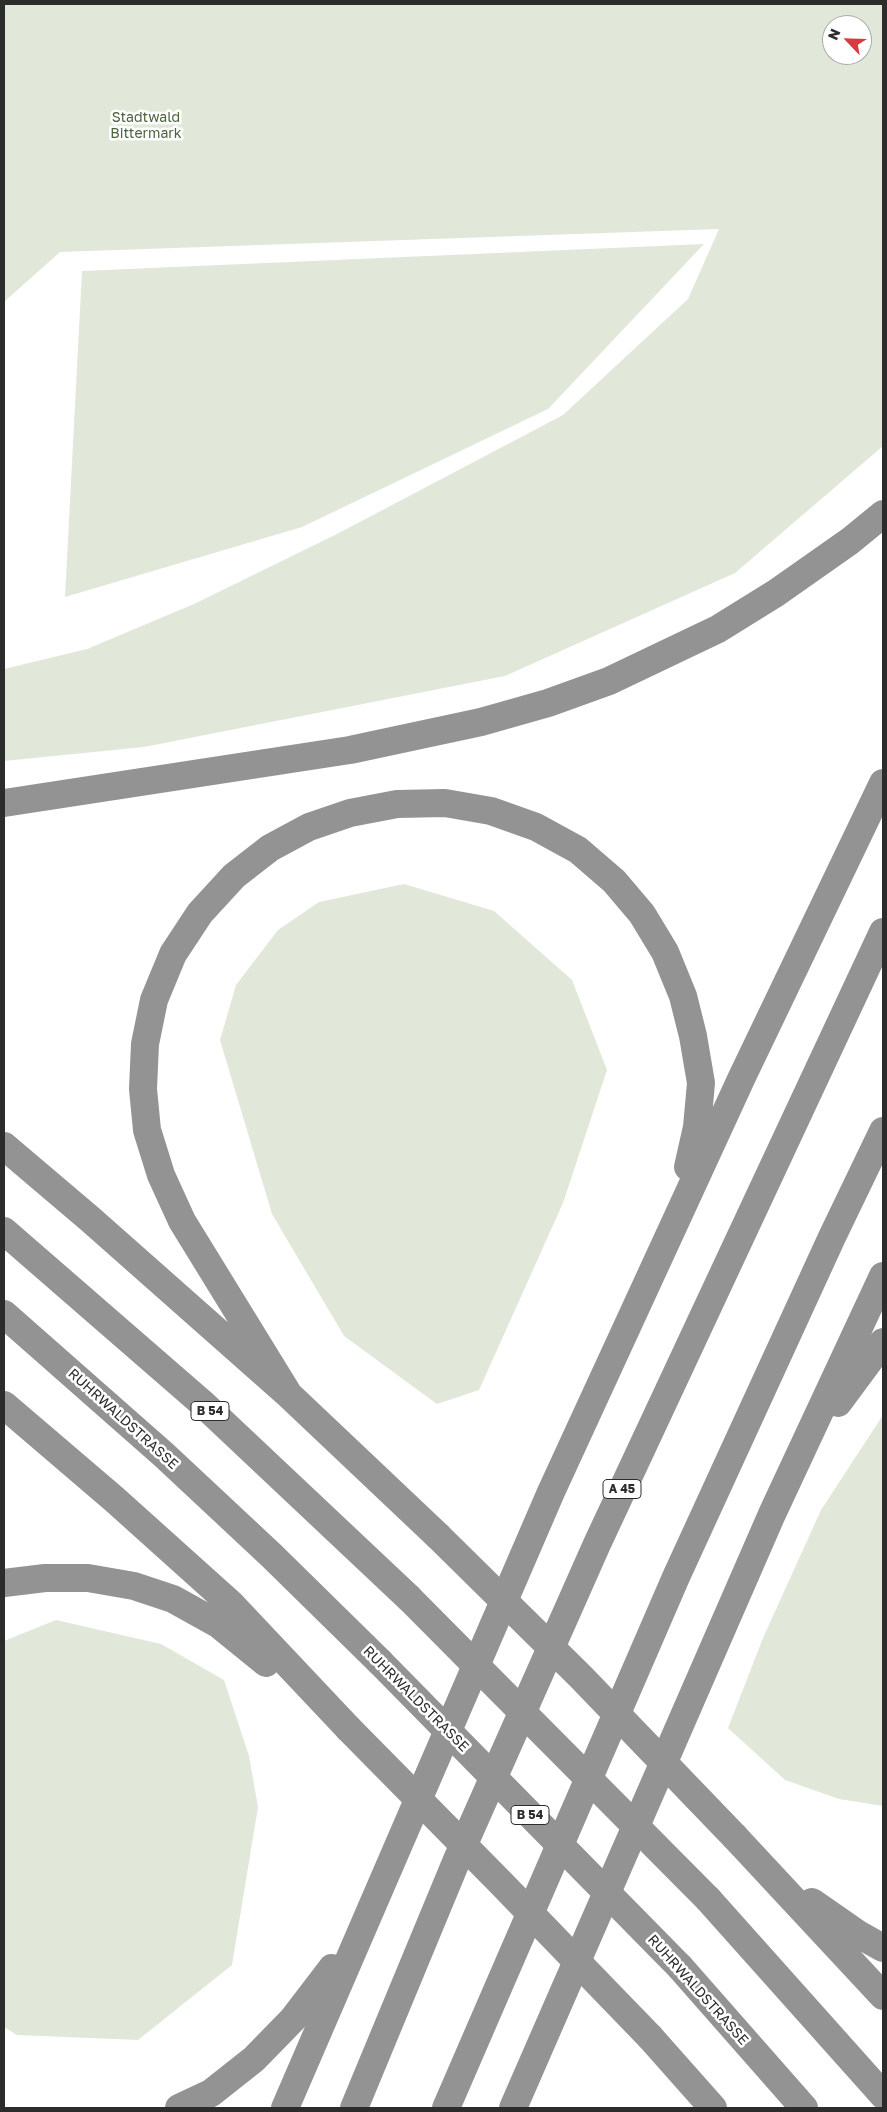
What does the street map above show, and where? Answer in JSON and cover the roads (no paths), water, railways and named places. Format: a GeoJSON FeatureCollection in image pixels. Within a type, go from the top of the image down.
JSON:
{"type":"FeatureCollection","features":[{"type":"Feature","properties":{"kind":"highway"},"geometry":{"type":"LineString","coordinates":[[4,803],[350,750],[480,722],[548,703],[610,681],[718,629],[776,593],[850,541],[883,514]]}},
{"type":"Feature","properties":{"kind":"highway"},"geometry":{"type":"LineString","coordinates":[[284,2108],[555,1484],[742,1077],[883,783]]}},
{"type":"Feature","properties":{"kind":"highway"},"geometry":{"type":"LineString","coordinates":[[289,1395],[182,1222],[161,1175],[147,1130],[143,1089],[145,1044],[154,1000],[173,954],[200,913],[234,876],[270,848],[309,827],[350,813],[397,804],[445,802],[492,811],[536,827],[578,850],[614,881],[642,914],[665,952],[683,996],[693,1036],[701,1083],[697,1127],[690,1161],[658,1260]]}},
{"type":"Feature","properties":{"kind":"highway","name":"A 45"},"geometry":{"type":"LineString","coordinates":[[354,2108],[456,1862],[597,1544],[883,932]]}},
{"type":"Feature","properties":{"kind":"highway"},"geometry":{"type":"LineString","coordinates":[[446,2108],[676,1577],[832,1237],[883,1131]]}},
{"type":"Feature","properties":{"kind":"highway"},"geometry":{"type":"LineString","coordinates":[[4,1146],[90,1219],[289,1395],[438,1536],[581,1677],[883,1996]]}},
{"type":"Feature","properties":{"kind":"highway","name":"B 54"},"geometry":{"type":"LineString","coordinates":[[4,1231],[202,1404],[409,1598],[708,1899],[883,2095]]}},
{"type":"Feature","properties":{"kind":"highway"},"geometry":{"type":"LineString","coordinates":[[513,2108],[772,1514],[883,1276]]}},
{"type":"Feature","properties":{"kind":"highway","name":"RUHRWALDSTRASSE"},"geometry":{"type":"LineString","coordinates":[[4,1314],[164,1455],[380,1662],[680,1967],[804,2108]]}},
{"type":"Feature","properties":{"kind":"highway"},"geometry":{"type":"LineString","coordinates":[[772,1514],[840,1400],[883,1342]]}},
{"type":"Feature","properties":{"kind":"highway"},"geometry":{"type":"LineString","coordinates":[[4,1405],[114,1499],[232,1605],[349,1729],[650,2037],[713,2108]]}},
{"type":"Feature","properties":{"kind":"highway"},"geometry":{"type":"LineString","coordinates":[[4,1583],[45,1578],[88,1578],[134,1586],[173,1599],[218,1624],[349,1729]]}},
{"type":"Feature","properties":{"kind":"highway"},"geometry":{"type":"LineString","coordinates":[[734,1837],[804,1896],[858,1934],[883,1948]]}},
{"type":"Feature","properties":{"kind":"highway"},"geometry":{"type":"LineString","coordinates":[[179,2108],[211,2093],[254,2059],[294,2019],[340,1958],[376,1894]]}},
{"type":"Feature","properties":{"kind":"park label","name":"Stadtwald Bittermark"},"geometry":{"type":"Point","coordinates":[146,126]}}]}
